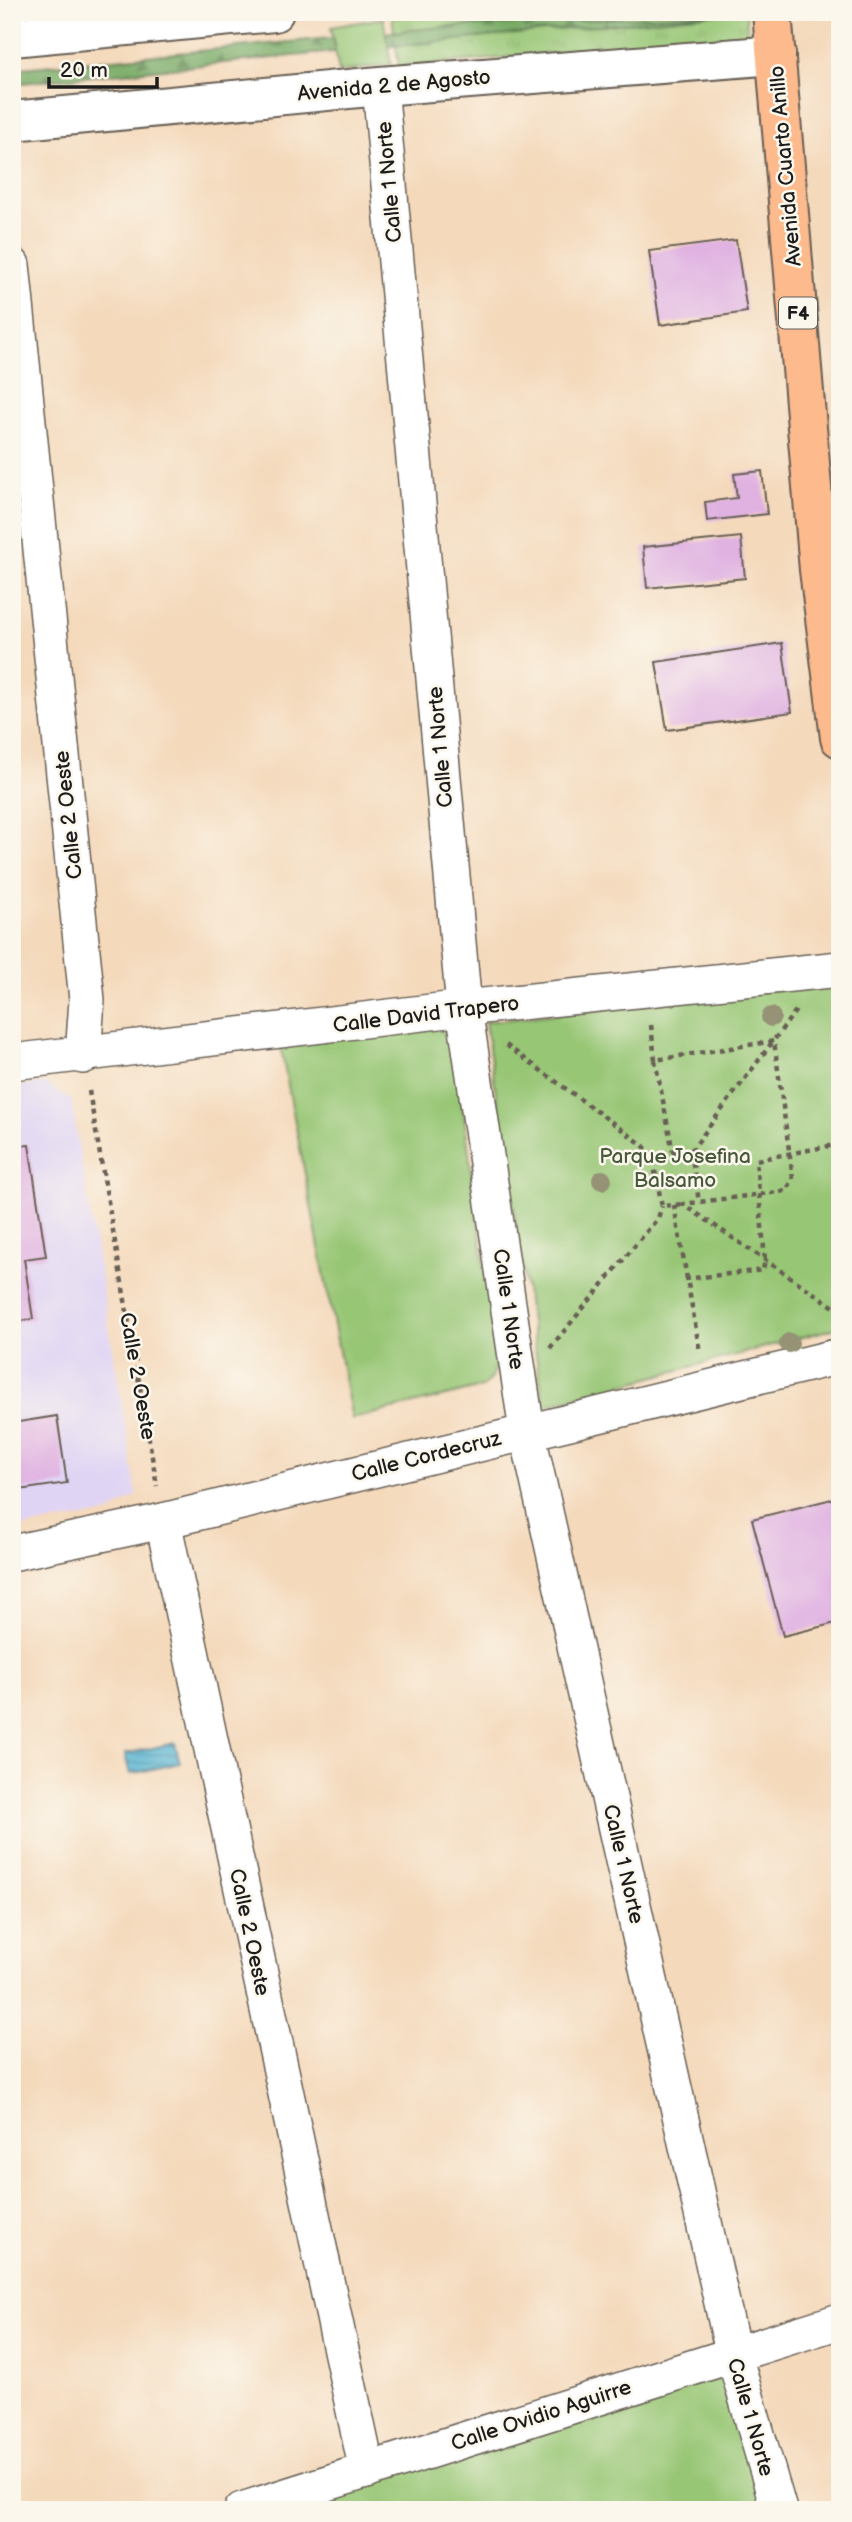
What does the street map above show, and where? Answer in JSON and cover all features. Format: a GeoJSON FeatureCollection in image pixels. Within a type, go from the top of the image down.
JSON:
{"type":"FeatureCollection","features":[{"type":"Feature","properties":{"kind":"highway","name":"Avenida Cuarto Anillo"},"geometry":{"type":"LineString","coordinates":[[772,12],[829,569],[840,738]]}},
{"type":"Feature","properties":{"kind":"street"},"geometry":{"type":"LineString","coordinates":[[12,37],[274,12]]}},
{"type":"Feature","properties":{"kind":"street","name":"Avenida 2 de Agosto"},"geometry":{"type":"LineString","coordinates":[[12,121],[380,86],[776,55]]}},
{"type":"Feature","properties":{"kind":"street","name":"Calle 1 Norte"},"geometry":{"type":"LineString","coordinates":[[380,86],[464,1009],[527,1431],[733,2352],[760,2453],[779,2510]]}},
{"type":"Feature","properties":{"kind":"street","name":"Calle 2 Oeste"},"geometry":{"type":"LineString","coordinates":[[12,265],[87,1000],[83,1056]]}},
{"type":"Feature","properties":{"kind":"street","name":"Calle David Trapero"},"geometry":{"type":"LineString","coordinates":[[12,1062],[83,1056],[464,1009],[840,969]]}},
{"type":"Feature","properties":{"kind":"street","name":"Calle Cordecruz"},"geometry":{"type":"LineString","coordinates":[[12,1553],[163,1521],[840,1356]]}},
{"type":"Feature","properties":{"kind":"street","name":"Calle 2 Oeste"},"geometry":{"type":"LineString","coordinates":[[163,1521],[367,2471]]}},
{"type":"Feature","properties":{"kind":"street","name":"Calle Ovidio Aguirre"},"geometry":{"type":"LineString","coordinates":[[242,2510],[733,2352],[840,2321]]}},
{"type":"Feature","properties":{"kind":"path"},"geometry":{"type":"LineString","coordinates":[[699,1202],[691,1151],[801,1004]]}},
{"type":"Feature","properties":{"kind":"path"},"geometry":{"type":"LineString","coordinates":[[650,1016],[655,1060],[673,1152]]}},
{"type":"Feature","properties":{"kind":"path"},"geometry":{"type":"LineString","coordinates":[[504,1034],[508,1059]]}},
{"type":"Feature","properties":{"kind":"path"},"geometry":{"type":"LineString","coordinates":[[655,1060],[774,1041]]}},
{"type":"Feature","properties":{"kind":"path"},"geometry":{"type":"LineString","coordinates":[[662,1206],[786,1191],[793,1179],[774,1041]]}},
{"type":"Feature","properties":{"kind":"path"},"geometry":{"type":"LineString","coordinates":[[506,1045],[643,1145],[652,1156],[662,1206],[658,1218],[550,1348]]}},
{"type":"Feature","properties":{"kind":"path","name":"Calle 2 Oeste"},"geometry":{"type":"LineString","coordinates":[[83,1056],[163,1521]]}},
{"type":"Feature","properties":{"kind":"path"},"geometry":{"type":"LineString","coordinates":[[685,1279],[763,1270],[765,1260],[756,1160],[789,1151],[840,1144]]}},
{"type":"Feature","properties":{"kind":"path"},"geometry":{"type":"LineString","coordinates":[[652,1156],[691,1151]]}},
{"type":"Feature","properties":{"kind":"path"},"geometry":{"type":"LineString","coordinates":[[683,1204],[840,1311]]}},
{"type":"Feature","properties":{"kind":"path"},"geometry":{"type":"LineString","coordinates":[[674,1205],[700,1352]]}},
{"type":"Feature","properties":{"kind":"path"},"geometry":{"type":"LineString","coordinates":[[548,1334],[552,1362]]}},
{"type":"Feature","properties":{"kind":"path"},"geometry":{"type":"LineString","coordinates":[[687,1356],[712,1349]]}},
{"type":"Feature","properties":{"kind":"shaded area"},"geometry":{"type":"Polygon","coordinates":[[[45,1083],[71,1100],[137,1495],[109,1513],[12,1529],[12,1087],[45,1083]]]}},
{"type":"Feature","properties":{"kind":"green space"},"geometry":{"type":"Polygon","coordinates":[[[439,12],[746,12],[748,36],[399,67],[392,17],[439,12]]]}},
{"type":"Feature","properties":{"kind":"green space"},"geometry":{"type":"Polygon","coordinates":[[[727,13],[12,84],[12,69],[444,27],[727,13]]]}},
{"type":"Feature","properties":{"kind":"green space"},"geometry":{"type":"Polygon","coordinates":[[[383,18],[391,64],[339,72],[331,27],[383,18]]]}},
{"type":"Feature","properties":{"kind":"green space","name":"Parque Josefina Balsamo"},"geometry":{"type":"Polygon","coordinates":[[[840,982],[840,1327],[544,1406],[485,1022],[840,982]]]}},
{"type":"Feature","properties":{"kind":"green space"},"geometry":{"type":"Polygon","coordinates":[[[439,1028],[454,1042],[497,1359],[492,1377],[482,1387],[352,1419],[280,1044],[439,1028]]]}},
{"type":"Feature","properties":{"kind":"green space"},"geometry":{"type":"Polygon","coordinates":[[[721,2368],[771,2510],[262,2510],[721,2368]]]}},
{"type":"Feature","properties":{"kind":"water"},"geometry":{"type":"Polygon","coordinates":[[[175,1743],[180,1763],[130,1774],[125,1754],[175,1743]]]}},
{"type":"Feature","properties":{"kind":"building"},"geometry":{"type":"Polygon","coordinates":[[[736,240],[747,312],[660,325],[649,251],[736,240]]]}},
{"type":"Feature","properties":{"kind":"building"},"geometry":{"type":"Polygon","coordinates":[[[762,471],[767,514],[707,521],[705,502],[737,498],[734,474],[762,471]]]}},
{"type":"Feature","properties":{"kind":"building"},"geometry":{"type":"Polygon","coordinates":[[[741,537],[745,578],[647,588],[643,547],[741,537]]]}},
{"type":"Feature","properties":{"kind":"building"},"geometry":{"type":"Polygon","coordinates":[[[782,643],[792,712],[667,730],[656,662],[782,643]]]}},
{"type":"Feature","properties":{"kind":"building"},"geometry":{"type":"Polygon","coordinates":[[[12,1130],[16,1146],[29,1145],[46,1256],[24,1259],[33,1319],[12,1322],[12,1130]]]}},
{"type":"Feature","properties":{"kind":"building"},"geometry":{"type":"Polygon","coordinates":[[[57,1416],[67,1483],[12,1491],[12,1423],[57,1416]]]}},
{"type":"Feature","properties":{"kind":"building"},"geometry":{"type":"Polygon","coordinates":[[[840,1497],[840,1622],[783,1636],[752,1519],[840,1497]]]}}]}
